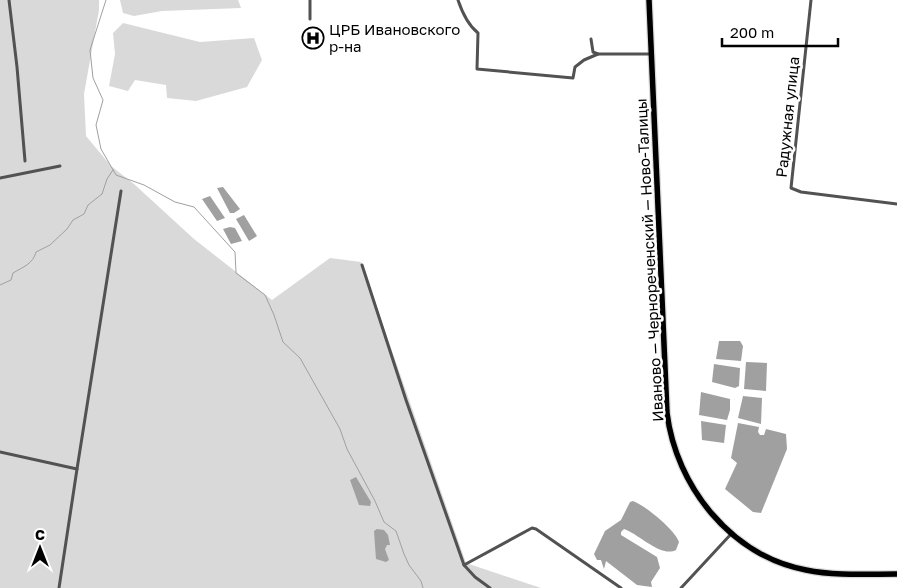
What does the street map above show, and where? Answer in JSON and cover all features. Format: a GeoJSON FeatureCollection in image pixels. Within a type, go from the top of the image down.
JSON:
{"type":"FeatureCollection","features":[{"type":"Feature","properties":{"kind":"main road","name":"Иваново — Чернореченский — Ново-Талицы"},"geometry":{"type":"LineString","coordinates":[[649,0],[666,396],[669,431],[677,457],[690,484],[709,511],[732,533],[754,549],[794,568],[832,573],[897,574]]}},
{"type":"Feature","properties":{"kind":"street"},"geometry":{"type":"LineString","coordinates":[[9,0],[25,161]]}},
{"type":"Feature","properties":{"kind":"street"},"geometry":{"type":"LineString","coordinates":[[310,0],[310,19]]}},
{"type":"Feature","properties":{"kind":"street"},"geometry":{"type":"LineString","coordinates":[[458,0],[473,29],[478,33],[477,69],[573,78],[575,67],[584,60],[598,54],[652,54]]}},
{"type":"Feature","properties":{"kind":"street","name":"Радужная улица"},"geometry":{"type":"LineString","coordinates":[[811,0],[791,188],[802,192],[897,204]]}},
{"type":"Feature","properties":{"kind":"street"},"geometry":{"type":"LineString","coordinates":[[591,39],[593,52],[598,54]]}},
{"type":"Feature","properties":{"kind":"street"},"geometry":{"type":"LineString","coordinates":[[0,178],[60,166]]}},
{"type":"Feature","properties":{"kind":"street"},"geometry":{"type":"LineString","coordinates":[[59,588],[121,191]]}},
{"type":"Feature","properties":{"kind":"street"},"geometry":{"type":"LineString","coordinates":[[362,265],[406,400],[464,565],[490,588]]}},
{"type":"Feature","properties":{"kind":"street"},"geometry":{"type":"LineString","coordinates":[[0,452],[77,469]]}},
{"type":"Feature","properties":{"kind":"street"},"geometry":{"type":"LineString","coordinates":[[464,565],[532,528],[536,528],[621,588]]}},
{"type":"Feature","properties":{"kind":"street"},"geometry":{"type":"LineString","coordinates":[[681,588],[732,533]]}},
{"type":"Feature","properties":{"kind":"shaded area"},"geometry":{"type":"Polygon","coordinates":[[[0,0],[99,0],[99,10],[84,94],[86,136],[111,166],[134,184],[194,239],[272,300],[330,258],[361,262],[466,563],[541,588],[0,588],[0,0]]]}},
{"type":"Feature","properties":{"kind":"shaded area"},"geometry":{"type":"Polygon","coordinates":[[[120,0],[238,0],[241,8],[162,11],[134,16],[123,13],[120,0]]]}},
{"type":"Feature","properties":{"kind":"shaded area"},"geometry":{"type":"Polygon","coordinates":[[[123,23],[200,42],[254,38],[262,60],[247,87],[196,101],[167,98],[166,85],[135,80],[128,91],[109,86],[115,54],[113,33],[123,23]]]}},
{"type":"Feature","properties":{"kind":"shaded area"},"geometry":{"type":"Polygon","coordinates":[[[223,187],[240,209],[234,213],[230,213],[217,188],[223,187]]]}},
{"type":"Feature","properties":{"kind":"shaded area"},"geometry":{"type":"Polygon","coordinates":[[[210,196],[225,218],[217,221],[202,199],[210,196]]]}},
{"type":"Feature","properties":{"kind":"shaded area"},"geometry":{"type":"Polygon","coordinates":[[[244,215],[257,236],[249,241],[236,219],[244,215]]]}},
{"type":"Feature","properties":{"kind":"shaded area"},"geometry":{"type":"Polygon","coordinates":[[[235,228],[242,241],[231,244],[223,229],[235,228]]]}},
{"type":"Feature","properties":{"kind":"shaded area"},"geometry":{"type":"Polygon","coordinates":[[[719,341],[740,341],[743,346],[741,361],[716,359],[719,341]]]}},
{"type":"Feature","properties":{"kind":"shaded area"},"geometry":{"type":"Polygon","coordinates":[[[746,362],[767,363],[766,391],[744,389],[746,362]]]}},
{"type":"Feature","properties":{"kind":"shaded area"},"geometry":{"type":"Polygon","coordinates":[[[714,364],[740,368],[739,386],[735,388],[712,382],[714,364]]]}},
{"type":"Feature","properties":{"kind":"shaded area"},"geometry":{"type":"Polygon","coordinates":[[[701,392],[730,399],[730,410],[727,420],[699,415],[701,392]]]}},
{"type":"Feature","properties":{"kind":"shaded area"},"geometry":{"type":"Polygon","coordinates":[[[743,396],[762,398],[761,424],[738,418],[743,396]]]}},
{"type":"Feature","properties":{"kind":"shaded area"},"geometry":{"type":"Polygon","coordinates":[[[701,421],[726,425],[724,443],[702,440],[701,421]]]}},
{"type":"Feature","properties":{"kind":"shaded area"},"geometry":{"type":"Polygon","coordinates":[[[738,423],[759,427],[758,432],[760,435],[764,435],[766,429],[786,434],[787,449],[761,513],[753,512],[725,489],[737,463],[731,458],[738,423]]]}},
{"type":"Feature","properties":{"kind":"shaded area"},"geometry":{"type":"Polygon","coordinates":[[[356,477],[371,502],[370,506],[359,505],[350,480],[356,477]]]}},
{"type":"Feature","properties":{"kind":"shaded area"},"geometry":{"type":"Polygon","coordinates":[[[633,501],[659,519],[672,531],[679,542],[676,550],[664,551],[624,529],[621,532],[621,535],[657,557],[660,568],[651,582],[652,587],[637,585],[606,561],[604,569],[601,560],[597,560],[594,554],[605,531],[621,520],[630,502],[633,501]]]}},
{"type":"Feature","properties":{"kind":"shaded area"},"geometry":{"type":"Polygon","coordinates":[[[377,529],[384,530],[388,535],[390,545],[387,545],[385,549],[389,560],[386,562],[376,559],[374,531],[377,529]]]}},
{"type":"Feature","properties":{"kind":"waterway"},"geometry":{"type":"LineString","coordinates":[[106,0],[90,50],[93,78],[103,100],[96,125],[101,149],[116,175],[144,185],[175,202],[194,207],[235,252],[236,273],[265,295],[283,342],[300,358],[340,429],[347,449],[384,522],[396,531],[409,565],[421,581],[423,588]]}},
{"type":"Feature","properties":{"kind":"waterway"},"geometry":{"type":"LineString","coordinates":[[0,285],[11,280],[13,273],[30,262],[36,252],[50,245],[67,229],[73,220],[84,214],[88,205],[102,194],[107,179],[113,170]]}},
{"type":"Feature","properties":{"kind":"place","name":"ЦРБ Ивановского р-на"},"geometry":{"type":"Point","coordinates":[313,38]}}]}
